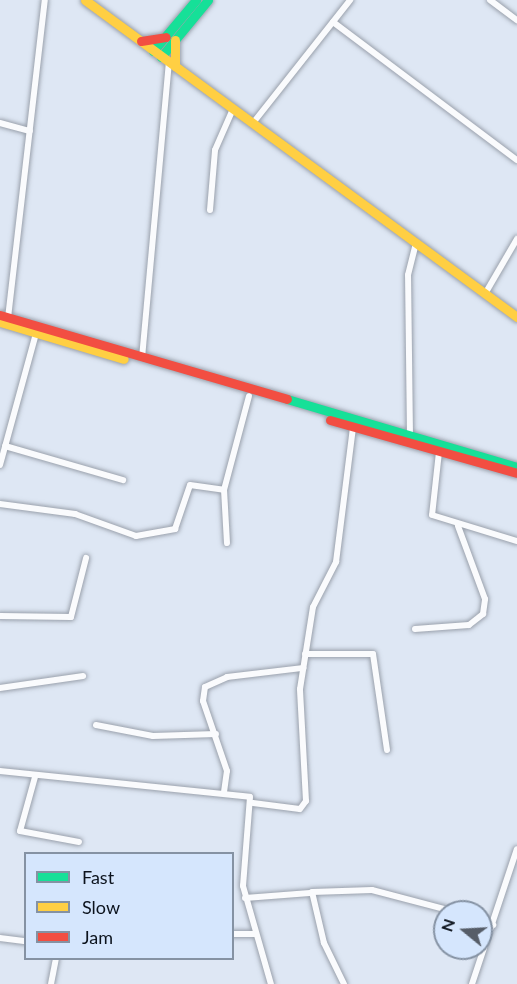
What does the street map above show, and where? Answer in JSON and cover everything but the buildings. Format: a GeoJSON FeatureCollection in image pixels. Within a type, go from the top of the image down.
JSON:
{"type":"FeatureCollection","features":[{"type":"Feature","properties":{"kind":"main road"},"geometry":{"type":"LineString","coordinates":[[85,0],[517,317]]}},
{"type":"Feature","properties":{"kind":"main road"},"geometry":{"type":"LineString","coordinates":[[169,62],[171,38],[196,0]]}},
{"type":"Feature","properties":{"kind":"main road"},"geometry":{"type":"LineString","coordinates":[[153,51],[171,38],[208,0]]}},
{"type":"Feature","properties":{"kind":"main road"},"geometry":{"type":"LineString","coordinates":[[141,42],[171,38]]}},
{"type":"Feature","properties":{"kind":"main road"},"geometry":{"type":"LineString","coordinates":[[169,62],[171,38]]}},
{"type":"Feature","properties":{"kind":"main road"},"geometry":{"type":"LineString","coordinates":[[3,320],[517,467]]}},
{"type":"Feature","properties":{"kind":"main road"},"geometry":{"type":"LineString","coordinates":[[3,320],[36,333],[146,362],[249,396],[517,473]]}},
{"type":"Feature","properties":{"kind":"street"},"geometry":{"type":"LineString","coordinates":[[3,320],[30,131],[45,0]]}},
{"type":"Feature","properties":{"kind":"street"},"geometry":{"type":"LineString","coordinates":[[253,124],[350,0]]}},
{"type":"Feature","properties":{"kind":"street"},"geometry":{"type":"LineString","coordinates":[[490,0],[517,20]]}},
{"type":"Feature","properties":{"kind":"street"},"geometry":{"type":"LineString","coordinates":[[333,22],[517,159]]}},
{"type":"Feature","properties":{"kind":"street"},"geometry":{"type":"LineString","coordinates":[[146,362],[169,62]]}},
{"type":"Feature","properties":{"kind":"street"},"geometry":{"type":"LineString","coordinates":[[210,210],[215,150],[233,109]]}},
{"type":"Feature","properties":{"kind":"street"},"geometry":{"type":"LineString","coordinates":[[0,123],[30,131]]}},
{"type":"Feature","properties":{"kind":"street"},"geometry":{"type":"LineString","coordinates":[[485,294],[491,276],[517,239]]}},
{"type":"Feature","properties":{"kind":"street"},"geometry":{"type":"LineString","coordinates":[[410,437],[408,275],[416,243]]}},
{"type":"Feature","properties":{"kind":"street"},"geometry":{"type":"LineString","coordinates":[[474,286],[491,276]]}},
{"type":"Feature","properties":{"kind":"street"},"geometry":{"type":"LineString","coordinates":[[0,465],[36,333]]}},
{"type":"Feature","properties":{"kind":"street"},"geometry":{"type":"LineString","coordinates":[[227,543],[224,490],[249,396]]}},
{"type":"Feature","properties":{"kind":"street"},"geometry":{"type":"LineString","coordinates":[[0,771],[35,777],[224,792],[253,802],[305,805],[308,774],[299,707],[303,668],[316,597],[336,562],[353,427]]}},
{"type":"Feature","properties":{"kind":"street"},"geometry":{"type":"LineString","coordinates":[[5,446],[123,480]]}},
{"type":"Feature","properties":{"kind":"street"},"geometry":{"type":"LineString","coordinates":[[439,452],[431,513],[458,526],[517,541]]}},
{"type":"Feature","properties":{"kind":"street"},"geometry":{"type":"LineString","coordinates":[[0,504],[75,514],[135,536],[175,529],[190,485],[224,490]]}},
{"type":"Feature","properties":{"kind":"street"},"geometry":{"type":"LineString","coordinates":[[415,629],[469,625],[483,614],[485,598],[458,526]]}},
{"type":"Feature","properties":{"kind":"street"},"geometry":{"type":"LineString","coordinates":[[0,616],[71,617],[86,558]]}},
{"type":"Feature","properties":{"kind":"street"},"geometry":{"type":"LineString","coordinates":[[305,654],[374,654],[387,750]]}},
{"type":"Feature","properties":{"kind":"street"},"geometry":{"type":"LineString","coordinates":[[224,792],[227,771],[203,701],[207,684],[303,668]]}},
{"type":"Feature","properties":{"kind":"street"},"geometry":{"type":"LineString","coordinates":[[0,688],[83,676]]}},
{"type":"Feature","properties":{"kind":"street"},"geometry":{"type":"LineString","coordinates":[[96,725],[153,736],[216,734]]}},
{"type":"Feature","properties":{"kind":"street"},"geometry":{"type":"LineString","coordinates":[[35,777],[20,831],[79,842]]}},
{"type":"Feature","properties":{"kind":"street"},"geometry":{"type":"LineString","coordinates":[[253,802],[242,869],[246,898],[271,984]]}},
{"type":"Feature","properties":{"kind":"street"},"geometry":{"type":"LineString","coordinates":[[493,925],[517,851]]}},
{"type":"Feature","properties":{"kind":"street"},"geometry":{"type":"LineString","coordinates":[[246,898],[354,887],[433,906]]}},
{"type":"Feature","properties":{"kind":"street"},"geometry":{"type":"LineString","coordinates":[[310,893],[324,943],[344,984]]}},
{"type":"Feature","properties":{"kind":"street"},"geometry":{"type":"LineString","coordinates":[[234,934],[255,931]]}},
{"type":"Feature","properties":{"kind":"street"},"geometry":{"type":"LineString","coordinates":[[0,938],[24,941]]}},
{"type":"Feature","properties":{"kind":"street"},"geometry":{"type":"LineString","coordinates":[[51,984],[56,960]]}},
{"type":"Feature","properties":{"kind":"street"},"geometry":{"type":"LineString","coordinates":[[472,984],[481,960]]}},
{"type":"Feature","properties":{"kind":"traffic: fast"},"geometry":{"type":"LineString","coordinates":[[153,51],[196,0]]}},
{"type":"Feature","properties":{"kind":"traffic: fast"},"geometry":{"type":"LineString","coordinates":[[161,57],[208,0]]}},
{"type":"Feature","properties":{"kind":"traffic: fast"},"geometry":{"type":"LineString","coordinates":[[287,399],[517,467]]}},
{"type":"Feature","properties":{"kind":"traffic: slow"},"geometry":{"type":"LineString","coordinates":[[85,0],[517,317]]}},
{"type":"Feature","properties":{"kind":"traffic: slow"},"geometry":{"type":"LineString","coordinates":[[175,40],[175,66]]}},
{"type":"Feature","properties":{"kind":"traffic: slow"},"geometry":{"type":"LineString","coordinates":[[0,322],[124,359]]}},
{"type":"Feature","properties":{"kind":"traffic: jam"},"geometry":{"type":"LineString","coordinates":[[141,41],[166,37]]}},
{"type":"Feature","properties":{"kind":"traffic: jam"},"geometry":{"type":"LineString","coordinates":[[0,315],[287,399]]}},
{"type":"Feature","properties":{"kind":"traffic: jam"},"geometry":{"type":"LineString","coordinates":[[330,420],[517,473]]}}]}
